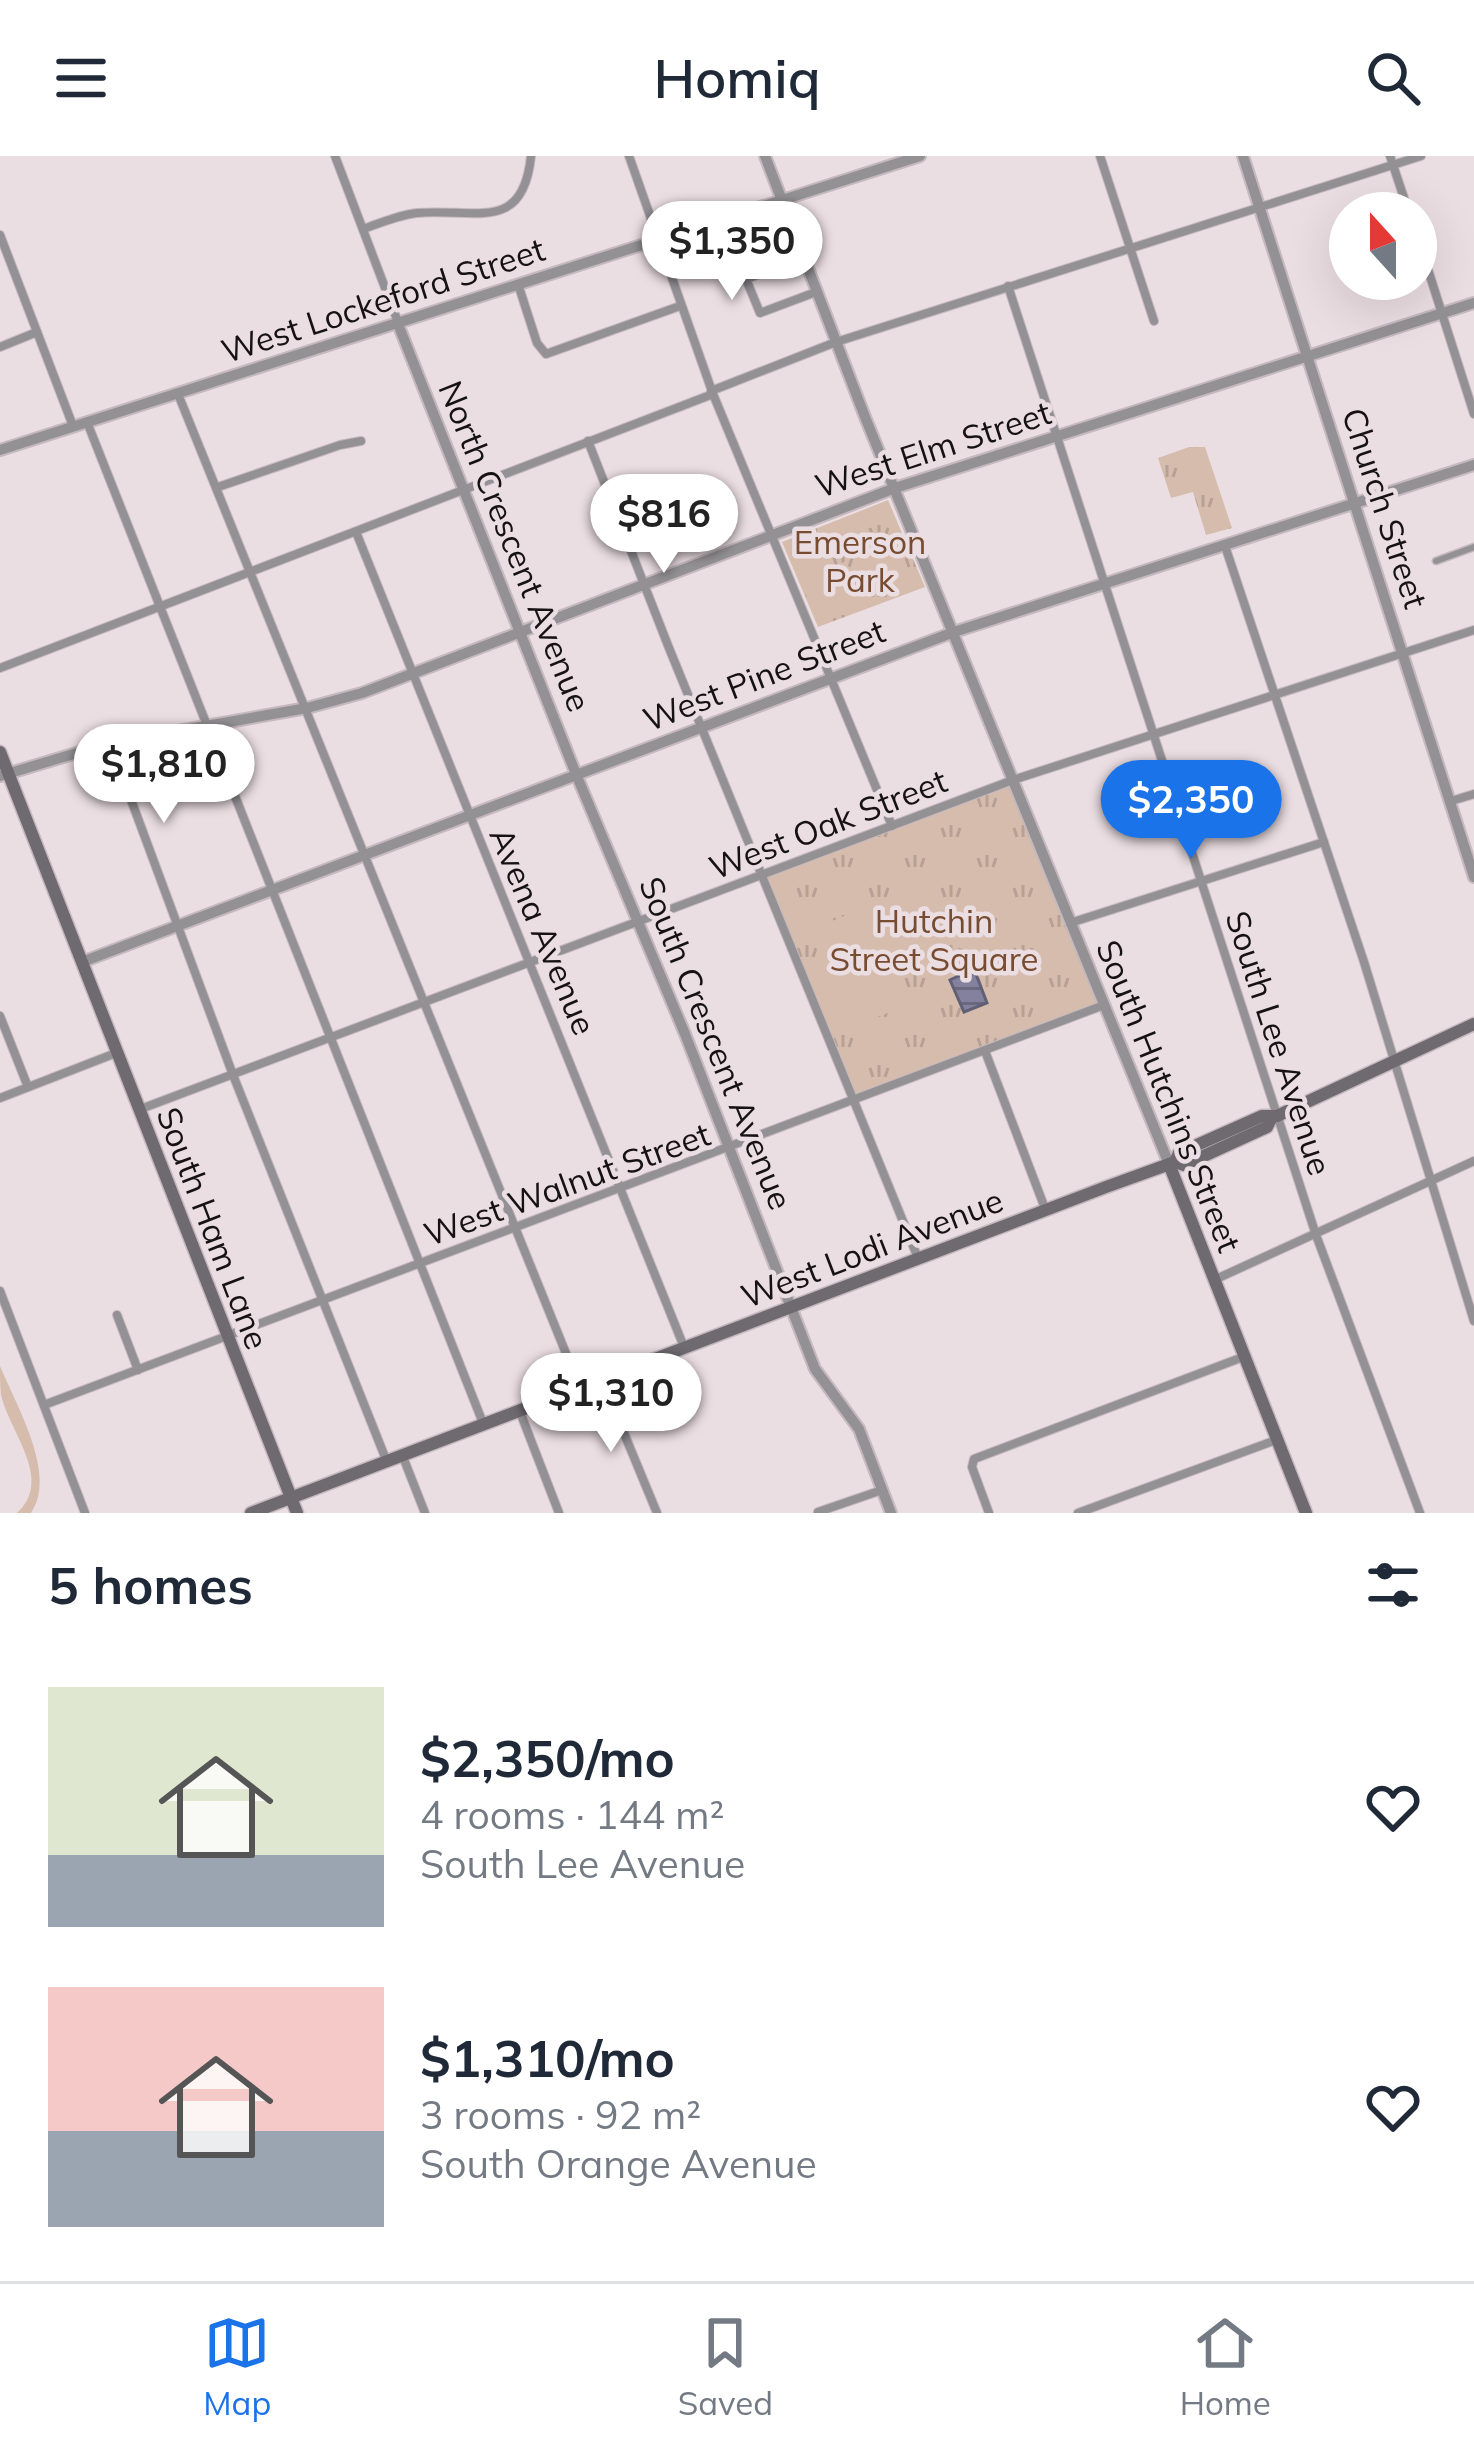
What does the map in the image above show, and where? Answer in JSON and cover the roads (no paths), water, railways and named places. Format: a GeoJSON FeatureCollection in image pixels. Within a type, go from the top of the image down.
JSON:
{"type":"FeatureCollection","features":[{"type":"Feature","properties":{"kind":"main road","name":"South Ham Lane"},"geometry":{"type":"LineString","coordinates":[[0,752],[4,775],[297,1513]]}},
{"type":"Feature","properties":{"kind":"main road","name":"West Lodi Avenue"},"geometry":{"type":"LineString","coordinates":[[251,1513],[1172,1163],[1180,1153],[1262,1117],[1274,1118],[1474,1024]]}},
{"type":"Feature","properties":{"kind":"main road","name":"South Hutchins Street"},"geometry":{"type":"LineString","coordinates":[[1172,1163],[1306,1513]]}},
{"type":"Feature","properties":{"kind":"street"},"geometry":{"type":"LineString","coordinates":[[335,156],[398,324]]}},
{"type":"Feature","properties":{"kind":"street"},"geometry":{"type":"LineString","coordinates":[[363,229],[418,213],[502,209],[518,200],[525,189],[531,156]]}},
{"type":"Feature","properties":{"kind":"street"},"geometry":{"type":"LineString","coordinates":[[629,156],[712,393],[892,826]]}},
{"type":"Feature","properties":{"kind":"street","name":"South Hutchins Street"},"geometry":{"type":"LineString","coordinates":[[765,156],[1070,923],[1172,1163]]}},
{"type":"Feature","properties":{"kind":"street","name":"West Lockeford Street"},"geometry":{"type":"LineString","coordinates":[[0,449],[920,156]]}},
{"type":"Feature","properties":{"kind":"street"},"geometry":{"type":"LineString","coordinates":[[1100,156],[1154,321]]}},
{"type":"Feature","properties":{"kind":"street","name":"Church Street"},"geometry":{"type":"LineString","coordinates":[[1244,156],[1474,877]]}},
{"type":"Feature","properties":{"kind":"street"},"geometry":{"type":"LineString","coordinates":[[0,668],[836,343],[1260,208],[1392,160],[1420,156]]}},
{"type":"Feature","properties":{"kind":"street"},"geometry":{"type":"LineString","coordinates":[[1392,160],[1402,192]]}},
{"type":"Feature","properties":{"kind":"street"},"geometry":{"type":"LineString","coordinates":[[0,235],[73,426]]}},
{"type":"Feature","properties":{"kind":"street"},"geometry":{"type":"LineString","coordinates":[[802,258],[746,279],[760,313],[816,292]]}},
{"type":"Feature","properties":{"kind":"street"},"geometry":{"type":"LineString","coordinates":[[518,284],[537,343],[546,354],[680,306]]}},
{"type":"Feature","properties":{"kind":"street","name":"South Lee Avenue"},"geometry":{"type":"LineString","coordinates":[[1008,286],[1274,1118],[1420,1513]]}},
{"type":"Feature","properties":{"kind":"street"},"geometry":{"type":"LineString","coordinates":[[1437,297],[1474,415]]}},
{"type":"Feature","properties":{"kind":"street","name":"West Elm Street"},"geometry":{"type":"LineString","coordinates":[[4,775],[110,743],[307,708],[414,673],[895,488],[1474,302]]}},
{"type":"Feature","properties":{"kind":"street","name":"North Crescent Avenue"},"geometry":{"type":"LineString","coordinates":[[398,324],[582,787]]}},
{"type":"Feature","properties":{"kind":"street"},"geometry":{"type":"LineString","coordinates":[[0,347],[37,332]]}},
{"type":"Feature","properties":{"kind":"street"},"geometry":{"type":"LineString","coordinates":[[178,394],[580,1389]]}},
{"type":"Feature","properties":{"kind":"street"},"geometry":{"type":"LineString","coordinates":[[87,422],[484,1425]]}},
{"type":"Feature","properties":{"kind":"street"},"geometry":{"type":"LineString","coordinates":[[588,441],[919,1260]]}},
{"type":"Feature","properties":{"kind":"street"},"geometry":{"type":"LineString","coordinates":[[218,488],[361,442]]}},
{"type":"Feature","properties":{"kind":"street","name":"West Pine Street"},"geometry":{"type":"LineString","coordinates":[[82,962],[954,632],[1474,465]]}},
{"type":"Feature","properties":{"kind":"street","name":"Avena Avenue"},"geometry":{"type":"LineString","coordinates":[[356,532],[685,1348]]}},
{"type":"Feature","properties":{"kind":"street"},"geometry":{"type":"LineString","coordinates":[[1225,546],[1324,842],[1474,1321]]}},
{"type":"Feature","properties":{"kind":"street"},"geometry":{"type":"LineString","coordinates":[[1436,561],[1474,547]]}},
{"type":"Feature","properties":{"kind":"street","name":"West Oak Street"},"geometry":{"type":"LineString","coordinates":[[138,1110],[1013,780],[1474,630]]}},
{"type":"Feature","properties":{"kind":"street"},"geometry":{"type":"LineString","coordinates":[[110,743],[233,1075],[387,1462]]}},
{"type":"Feature","properties":{"kind":"street","name":"South Crescent Avenue"},"geometry":{"type":"LineString","coordinates":[[582,787],[818,1372],[859,1429],[891,1513]]}},
{"type":"Feature","properties":{"kind":"street"},"geometry":{"type":"LineString","coordinates":[[1451,801],[1474,794]]}},
{"type":"Feature","properties":{"kind":"street"},"geometry":{"type":"LineString","coordinates":[[1070,923],[1324,842]]}},
{"type":"Feature","properties":{"kind":"street","name":"West Walnut Street"},"geometry":{"type":"LineString","coordinates":[[44,1405],[1106,1005]]}},
{"type":"Feature","properties":{"kind":"street"},"geometry":{"type":"LineString","coordinates":[[0,1016],[28,1087]]}},
{"type":"Feature","properties":{"kind":"street"},"geometry":{"type":"LineString","coordinates":[[985,1051],[1046,1211]]}},
{"type":"Feature","properties":{"kind":"street"},"geometry":{"type":"LineString","coordinates":[[0,1098],[116,1053]]}},
{"type":"Feature","properties":{"kind":"street"},"geometry":{"type":"LineString","coordinates":[[1214,1280],[1474,1161]]}},
{"type":"Feature","properties":{"kind":"street"},"geometry":{"type":"LineString","coordinates":[[0,1291],[85,1513]]}},
{"type":"Feature","properties":{"kind":"street"},"geometry":{"type":"LineString","coordinates":[[118,1315],[139,1370]]}},
{"type":"Feature","properties":{"kind":"street"},"geometry":{"type":"LineString","coordinates":[[989,1513],[971,1462],[974,1459],[1244,1356]]}},
{"type":"Feature","properties":{"kind":"street"},"geometry":{"type":"LineString","coordinates":[[602,1380],[657,1513]]}},
{"type":"Feature","properties":{"kind":"street"},"geometry":{"type":"LineString","coordinates":[[520,1412],[559,1513]]}},
{"type":"Feature","properties":{"kind":"street"},"geometry":{"type":"LineString","coordinates":[[1078,1513],[1277,1439]]}},
{"type":"Feature","properties":{"kind":"street"},"geometry":{"type":"LineString","coordinates":[[403,1456],[425,1513]]}},
{"type":"Feature","properties":{"kind":"street"},"geometry":{"type":"LineString","coordinates":[[818,1512],[882,1490]]}},
{"type":"Feature","properties":{"kind":"water"},"geometry":{"type":"Polygon","coordinates":[[[974,969],[987,1003],[964,1012],[950,980],[974,969]]]}},
{"type":"Feature","properties":{"kind":"park label","name":"Emerson Park"},"geometry":{"type":"Point","coordinates":[860,561]}},
{"type":"Feature","properties":{"kind":"park label","name":"Hutchin Street Square"},"geometry":{"type":"Point","coordinates":[934,940]}}]}
